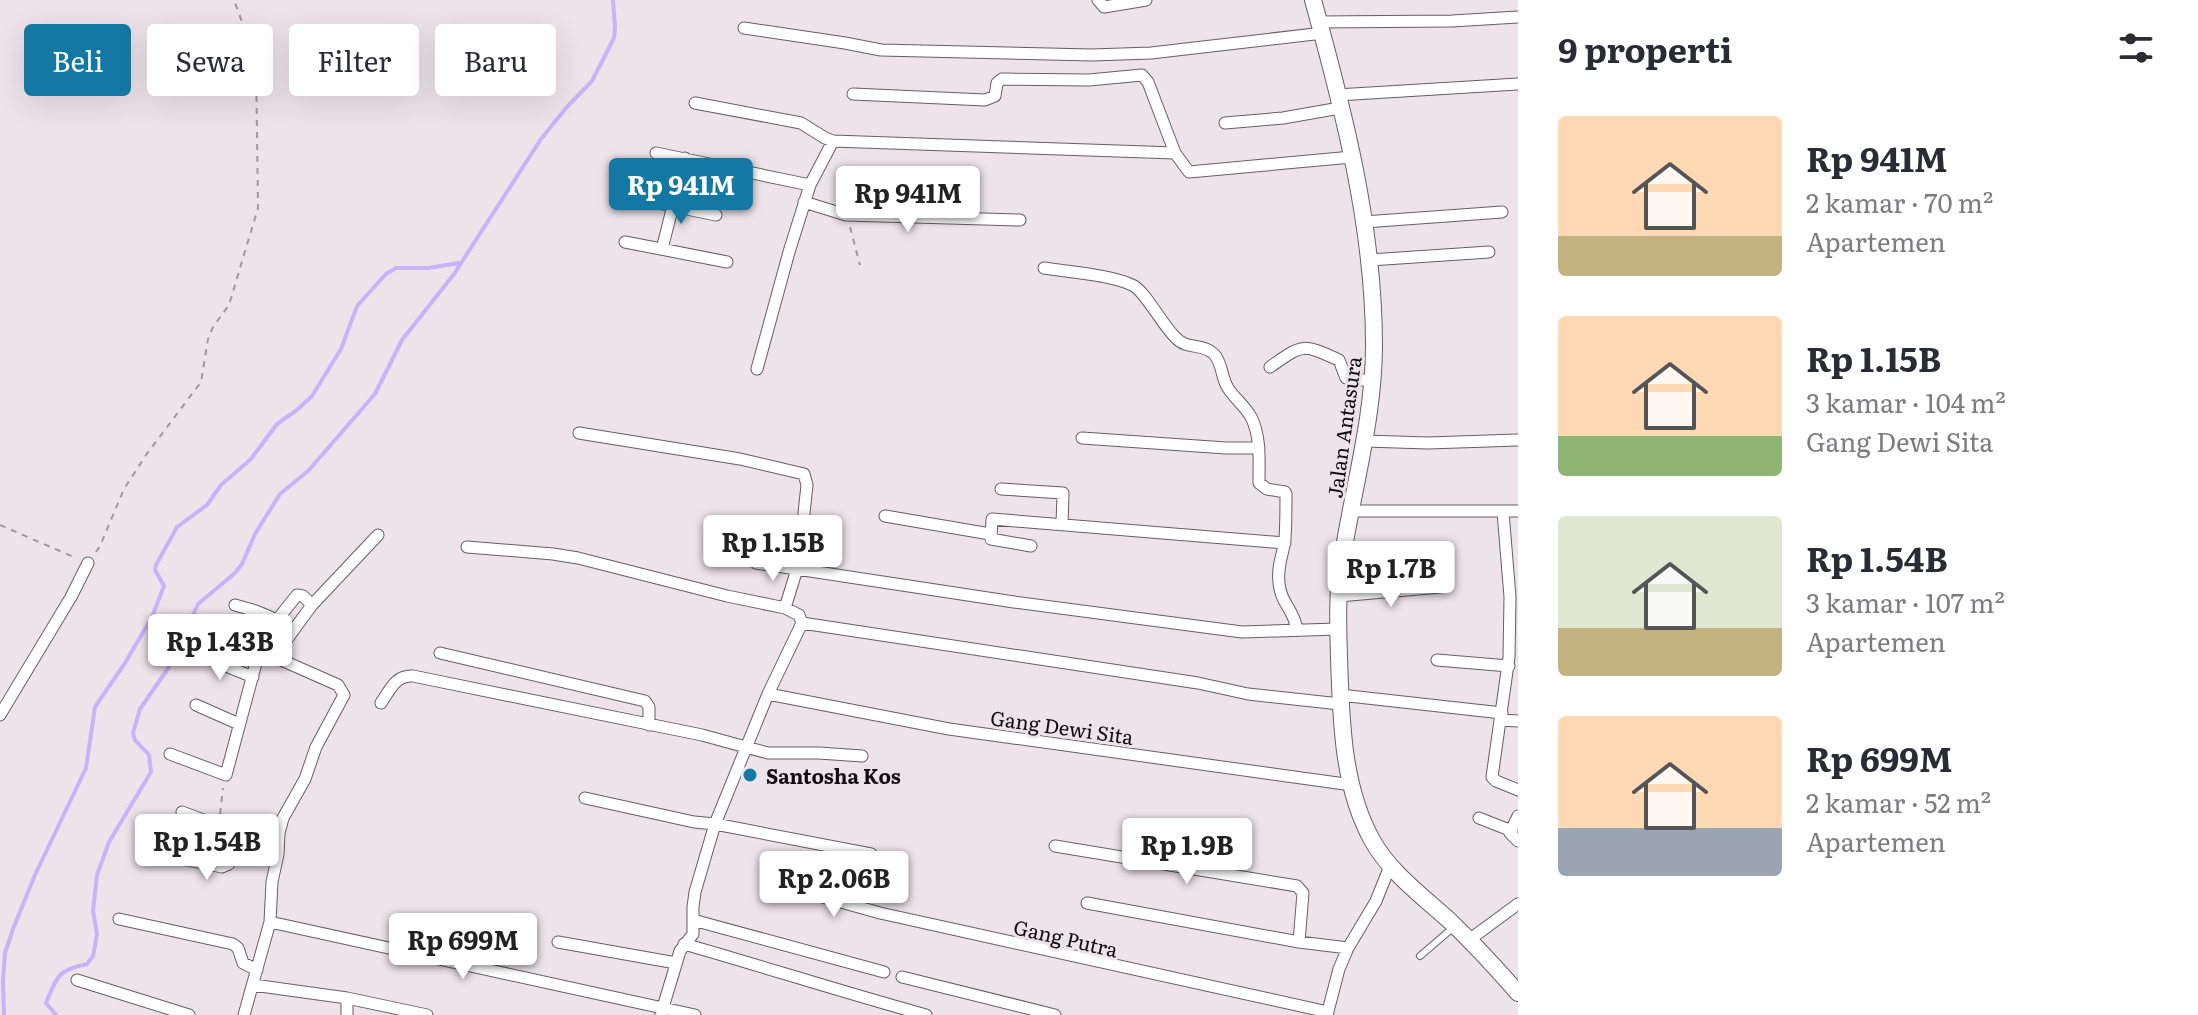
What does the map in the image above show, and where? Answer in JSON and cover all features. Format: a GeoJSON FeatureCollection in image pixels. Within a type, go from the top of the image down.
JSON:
{"type":"FeatureCollection","features":[{"type":"Feature","properties":{"kind":"main road","name":"Jalan Antasura"},"geometry":{"type":"LineString","coordinates":[[1313,0],[1352,157],[1373,292],[1374,349],[1365,441],[1342,563],[1339,596],[1340,700],[1352,785],[1373,842],[1390,866],[1455,926],[1518,993]]}},
{"type":"Feature","properties":{"kind":"street"},"geometry":{"type":"LineString","coordinates":[[1098,0],[1104,7],[1110,8],[1146,0]]}},
{"type":"Feature","properties":{"kind":"street"},"geometry":{"type":"LineString","coordinates":[[744,28],[881,50],[1092,55],[1151,53],[1321,27],[1518,17]]}},
{"type":"Feature","properties":{"kind":"street"},"geometry":{"type":"LineString","coordinates":[[853,94],[985,100],[995,96],[997,83],[1002,79],[1089,80],[1142,75],[1148,82],[1175,153],[1190,172],[1352,157]]}},
{"type":"Feature","properties":{"kind":"street"},"geometry":{"type":"LineString","coordinates":[[1225,123],[1283,118],[1339,102],[1518,84]]}},
{"type":"Feature","properties":{"kind":"street"},"geometry":{"type":"LineString","coordinates":[[695,103],[801,123],[833,141],[1175,153]]}},
{"type":"Feature","properties":{"kind":"street"},"geometry":{"type":"LineString","coordinates":[[757,369],[804,202],[833,141]]}},
{"type":"Feature","properties":{"kind":"street"},"geometry":{"type":"LineString","coordinates":[[656,153],[810,185]]}},
{"type":"Feature","properties":{"kind":"street"},"geometry":{"type":"LineString","coordinates":[[662,249],[685,158]]}},
{"type":"Feature","properties":{"kind":"street"},"geometry":{"type":"LineString","coordinates":[[653,202],[716,215]]}},
{"type":"Feature","properties":{"kind":"street"},"geometry":{"type":"LineString","coordinates":[[804,202],[846,215],[1020,220]]}},
{"type":"Feature","properties":{"kind":"street"},"geometry":{"type":"LineString","coordinates":[[1364,222],[1502,212]]}},
{"type":"Feature","properties":{"kind":"street"},"geometry":{"type":"LineString","coordinates":[[625,242],[727,262]]}},
{"type":"Feature","properties":{"kind":"street"},"geometry":{"type":"LineString","coordinates":[[1370,260],[1489,252]]}},
{"type":"Feature","properties":{"kind":"street"},"geometry":{"type":"LineString","coordinates":[[1044,268],[1123,281],[1138,288],[1179,342],[1186,346],[1202,347],[1214,354],[1222,368],[1226,386],[1251,417],[1259,448],[1259,483],[1267,489],[1286,494],[1285,543],[1278,561],[1279,583],[1282,599],[1295,617],[1297,630]]}},
{"type":"Feature","properties":{"kind":"street"},"geometry":{"type":"LineString","coordinates":[[1270,367],[1298,348],[1310,347],[1339,360],[1346,378],[1371,381]]}},
{"type":"Feature","properties":{"kind":"street"},"geometry":{"type":"LineString","coordinates":[[579,433],[740,459],[804,474],[807,485],[805,543],[785,608]]}},
{"type":"Feature","properties":{"kind":"street"},"geometry":{"type":"LineString","coordinates":[[1082,438],[1259,448]]}},
{"type":"Feature","properties":{"kind":"street"},"geometry":{"type":"LineString","coordinates":[[1365,441],[1428,443],[1518,440]]}},
{"type":"Feature","properties":{"kind":"street"},"geometry":{"type":"LineString","coordinates":[[1001,489],[1063,493],[1062,525]]}},
{"type":"Feature","properties":{"kind":"street"},"geometry":{"type":"LineString","coordinates":[[1352,511],[1518,511]]}},
{"type":"Feature","properties":{"kind":"street"},"geometry":{"type":"LineString","coordinates":[[1503,512],[1514,623],[1512,660],[1492,777],[1518,790]]}},
{"type":"Feature","properties":{"kind":"street"},"geometry":{"type":"LineString","coordinates":[[885,516],[990,534]]}},
{"type":"Feature","properties":{"kind":"street"},"geometry":{"type":"LineString","coordinates":[[1031,546],[991,539],[991,520],[994,517],[1285,543]]}},
{"type":"Feature","properties":{"kind":"street"},"geometry":{"type":"LineString","coordinates":[[244,1015],[270,922],[272,882],[283,818],[344,695],[338,685],[281,662],[278,656],[312,605],[378,535]]}},
{"type":"Feature","properties":{"kind":"street"},"geometry":{"type":"LineString","coordinates":[[467,547],[578,558],[785,608],[799,615],[802,623],[745,747],[715,824],[695,892],[692,937],[684,944],[676,963],[661,1012]]}},
{"type":"Feature","properties":{"kind":"street"},"geometry":{"type":"LineString","coordinates":[[0,715],[88,563]]}},
{"type":"Feature","properties":{"kind":"street"},"geometry":{"type":"LineString","coordinates":[[756,563],[1242,632],[1338,629]]}},
{"type":"Feature","properties":{"kind":"street"},"geometry":{"type":"LineString","coordinates":[[1339,596],[1440,587]]}},
{"type":"Feature","properties":{"kind":"street"},"geometry":{"type":"LineString","coordinates":[[170,754],[226,775],[260,648],[297,595],[303,596],[312,605]]}},
{"type":"Feature","properties":{"kind":"street"},"geometry":{"type":"LineString","coordinates":[[235,605],[277,620]]}},
{"type":"Feature","properties":{"kind":"street"},"geometry":{"type":"LineString","coordinates":[[802,623],[1198,683],[1248,694],[1501,716],[1518,721]]}},
{"type":"Feature","properties":{"kind":"street"},"geometry":{"type":"LineString","coordinates":[[440,653],[645,701],[649,707],[649,725]]}},
{"type":"Feature","properties":{"kind":"street"},"geometry":{"type":"LineString","coordinates":[[201,656],[253,677]]}},
{"type":"Feature","properties":{"kind":"street"},"geometry":{"type":"LineString","coordinates":[[1437,660],[1512,660]]}},
{"type":"Feature","properties":{"kind":"street"},"geometry":{"type":"LineString","coordinates":[[381,703],[395,682],[413,676],[768,753],[862,756]]}},
{"type":"Feature","properties":{"kind":"street","name":"Gang Dewi Sita"},"geometry":{"type":"LineString","coordinates":[[768,694],[949,729],[1352,785]]}},
{"type":"Feature","properties":{"kind":"street"},"geometry":{"type":"LineString","coordinates":[[196,705],[239,724]]}},
{"type":"Feature","properties":{"kind":"street"},"geometry":{"type":"LineString","coordinates":[[585,798],[694,822],[871,854]]}},
{"type":"Feature","properties":{"kind":"street"},"geometry":{"type":"LineString","coordinates":[[182,812],[219,826],[218,840],[234,847],[278,854]]}},
{"type":"Feature","properties":{"kind":"street"},"geometry":{"type":"LineString","coordinates":[[1479,818],[1516,826]]}},
{"type":"Feature","properties":{"kind":"street"},"geometry":{"type":"LineString","coordinates":[[1055,846],[1297,886],[1303,893],[1299,942]]}},
{"type":"Feature","properties":{"kind":"street"},"geometry":{"type":"LineString","coordinates":[[148,852],[222,867],[229,864],[234,847]]}},
{"type":"Feature","properties":{"kind":"street"},"geometry":{"type":"LineString","coordinates":[[1328,1013],[1336,976],[1390,866]]}},
{"type":"Feature","properties":{"kind":"street","name":"Gang Putra"},"geometry":{"type":"LineString","coordinates":[[798,890],[880,913],[1328,1013]]}},
{"type":"Feature","properties":{"kind":"street"},"geometry":{"type":"LineString","coordinates":[[1087,903],[1299,942],[1348,948]]}},
{"type":"Feature","properties":{"kind":"street"},"geometry":{"type":"LineString","coordinates":[[1469,940],[1518,904]]}},
{"type":"Feature","properties":{"kind":"street"},"geometry":{"type":"LineString","coordinates":[[119,919],[233,944],[238,948],[243,963],[257,970]]}},
{"type":"Feature","properties":{"kind":"street"},"geometry":{"type":"LineString","coordinates":[[693,920],[884,972]]}},
{"type":"Feature","properties":{"kind":"street"},"geometry":{"type":"LineString","coordinates":[[270,922],[661,1012],[695,1015]]}},
{"type":"Feature","properties":{"kind":"street"},"geometry":{"type":"LineString","coordinates":[[558,942],[676,963]]}},
{"type":"Feature","properties":{"kind":"street"},"geometry":{"type":"LineString","coordinates":[[684,944],[926,1015]]}},
{"type":"Feature","properties":{"kind":"street"},"geometry":{"type":"LineString","coordinates":[[902,977],[1055,1015]]}},
{"type":"Feature","properties":{"kind":"street"},"geometry":{"type":"LineString","coordinates":[[77,980],[189,1015]]}},
{"type":"Feature","properties":{"kind":"street"},"geometry":{"type":"LineString","coordinates":[[253,985],[347,998],[421,1014]]}},
{"type":"Feature","properties":{"kind":"street"},"geometry":{"type":"LineString","coordinates":[[347,998],[347,1015]]}},
{"type":"Feature","properties":{"kind":"lane"},"geometry":{"type":"LineString","coordinates":[[1420,956],[1455,926]]}},
{"type":"Feature","properties":{"kind":"path"},"geometry":{"type":"LineString","coordinates":[[0,525],[88,563],[100,546],[124,489],[201,382],[208,339],[229,305],[258,208],[256,60],[234,0]]}},
{"type":"Feature","properties":{"kind":"path"},"geometry":{"type":"LineString","coordinates":[[846,215],[860,265]]}},
{"type":"Feature","properties":{"kind":"path"},"geometry":{"type":"LineString","coordinates":[[219,826],[226,775]]}},
{"type":"Feature","properties":{"kind":"waterway"},"geometry":{"type":"LineString","coordinates":[[56,1015],[46,1003],[59,976],[69,969],[87,964],[93,956],[97,934],[93,911],[97,875],[109,842],[151,772],[149,755],[135,740],[133,733],[140,709],[189,638],[198,604],[235,573],[280,494],[308,471],[375,394],[402,340],[454,274],[541,139],[592,81],[614,38],[613,0]]}},
{"type":"Feature","properties":{"kind":"waterway"},"geometry":{"type":"LineString","coordinates":[[4,1015],[5,953],[13,929],[86,768],[95,707],[152,617],[164,586],[155,570],[156,565],[177,527],[207,505],[221,485],[251,459],[277,424],[312,396],[341,349],[357,306],[386,274],[396,268],[428,268],[459,263]]}},
{"type":"Feature","properties":{"kind":"place","name":"Santosha Kos"},"geometry":{"type":"Point","coordinates":[750,775]}}]}
